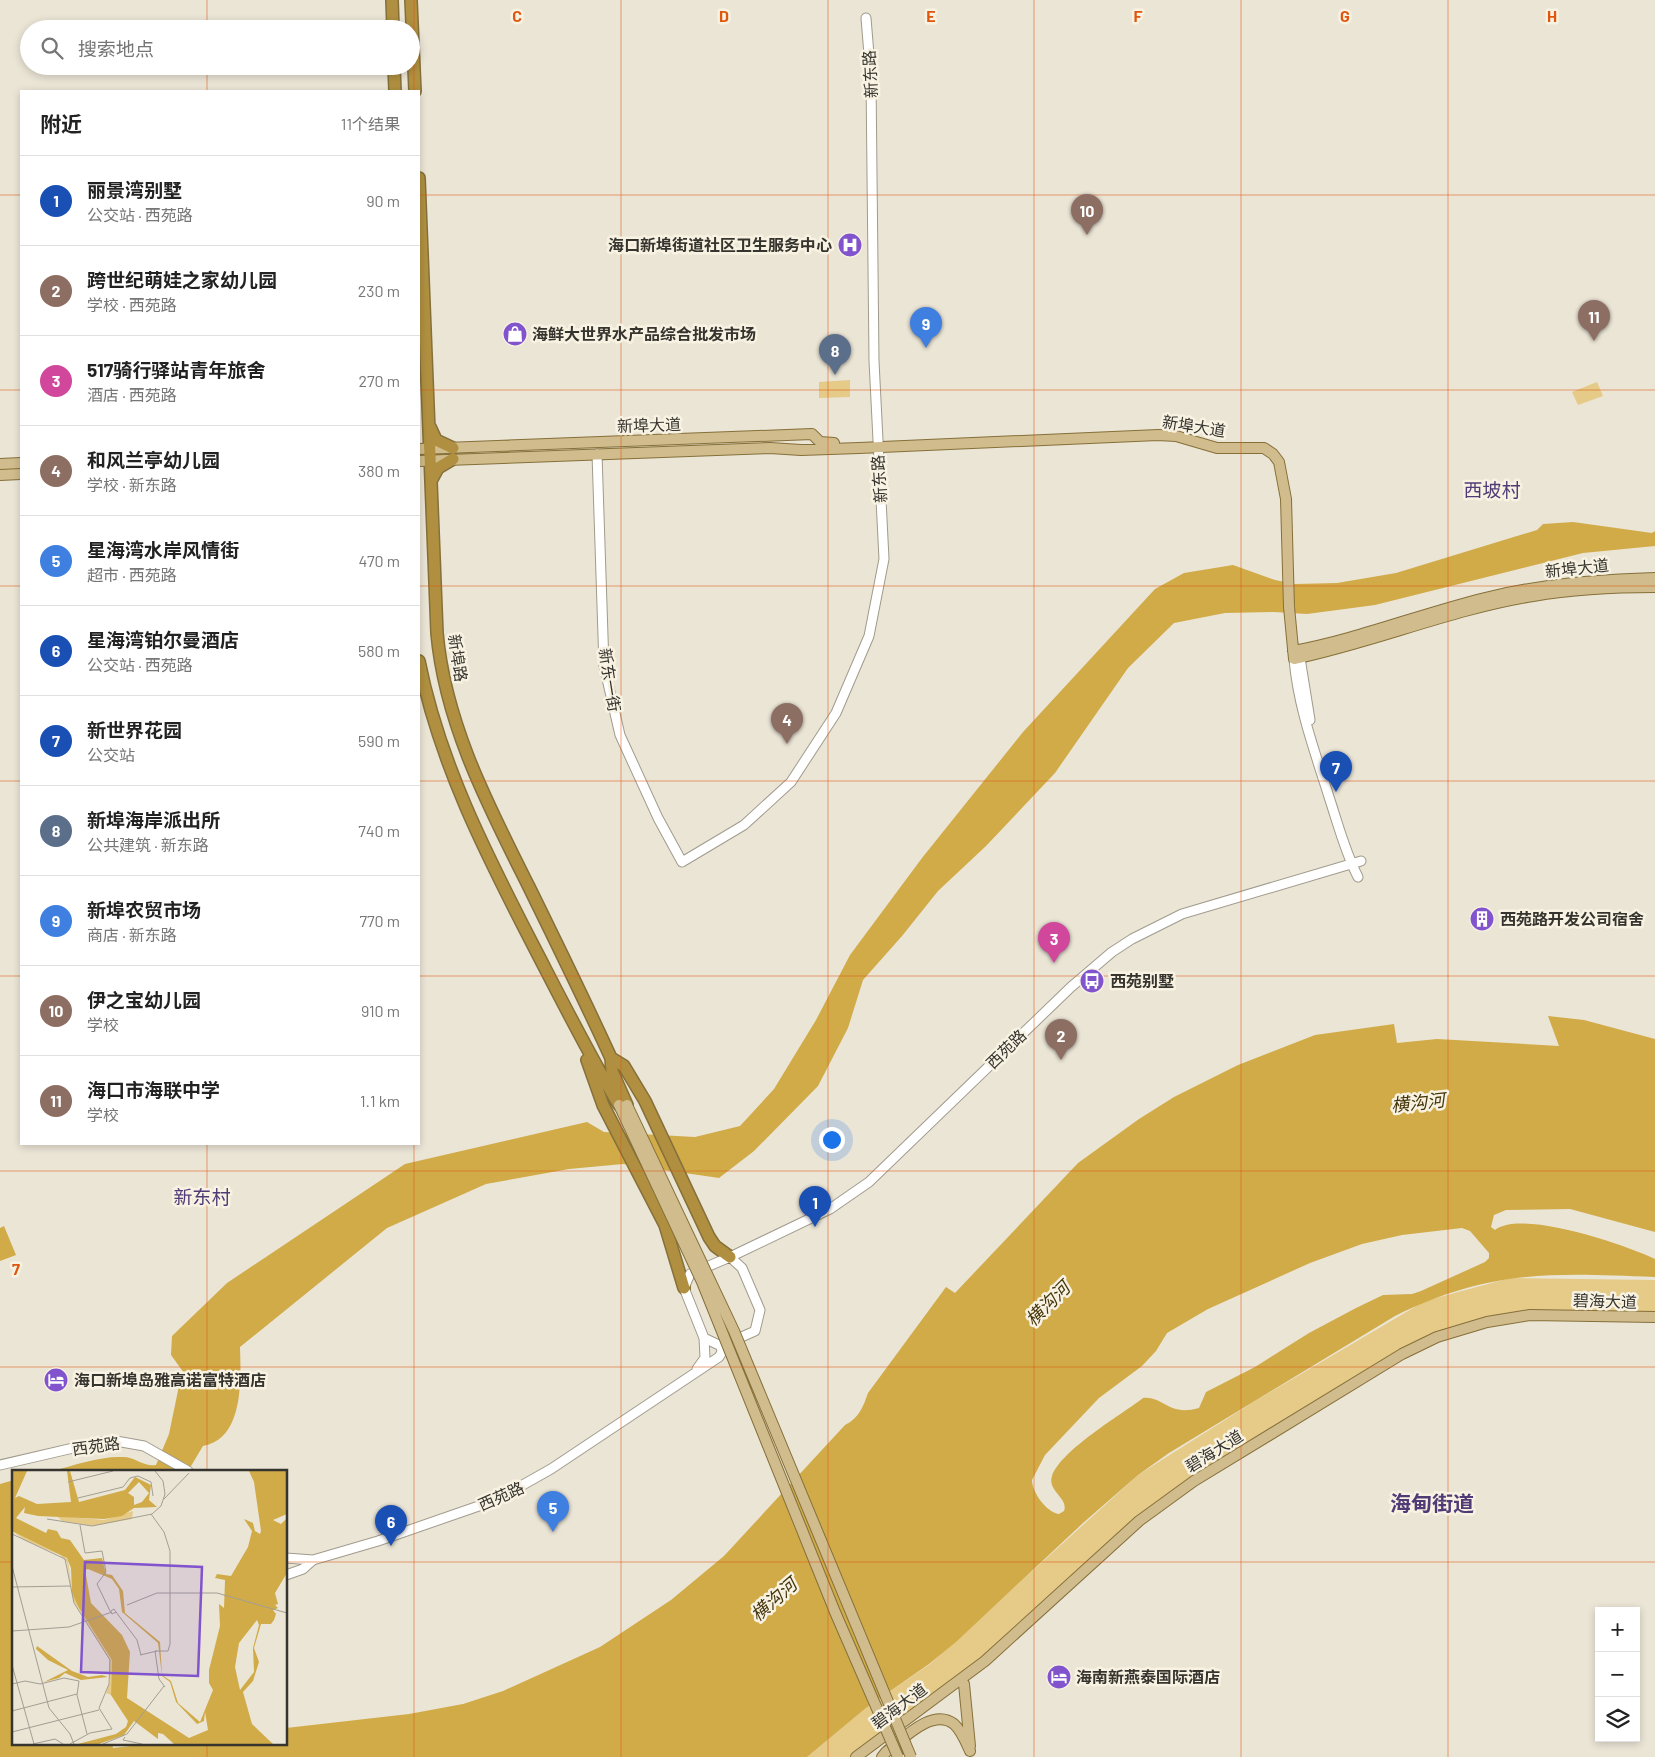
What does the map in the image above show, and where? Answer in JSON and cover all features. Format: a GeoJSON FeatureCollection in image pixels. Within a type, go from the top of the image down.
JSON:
{"type":"FeatureCollection","features":[{"type":"Feature","properties":{"kind":"highway"},"geometry":{"type":"LineString","coordinates":[[392,0],[393,20]]}},
{"type":"Feature","properties":{"kind":"highway"},"geometry":{"type":"LineString","coordinates":[[411,0],[412,20]]}},
{"type":"Feature","properties":{"kind":"highway"},"geometry":{"type":"LineString","coordinates":[[394,75],[395,90]]}},
{"type":"Feature","properties":{"kind":"highway"},"geometry":{"type":"LineString","coordinates":[[414,75],[415,90]]}},
{"type":"Feature","properties":{"kind":"highway","name":"新埠路"},"geometry":{"type":"LineString","coordinates":[[420,205],[428,423],[424,461],[431,485],[437,632],[445,685],[467,755],[611,1058]]}},
{"type":"Feature","properties":{"kind":"highway"},"geometry":{"type":"LineString","coordinates":[[428,423],[436,440],[453,454],[438,468],[431,485]]}},
{"type":"Feature","properties":{"kind":"highway"},"geometry":{"type":"LineString","coordinates":[[420,665],[434,725],[454,779],[586,1051],[623,1105]]}},
{"type":"Feature","properties":{"kind":"highway"},"geometry":{"type":"LineString","coordinates":[[586,1051],[587,1062],[603,1105],[665,1226],[684,1288]]}},
{"type":"Feature","properties":{"kind":"highway"},"geometry":{"type":"LineString","coordinates":[[611,1058],[624,1066],[645,1101],[715,1246],[730,1257]]}},
{"type":"Feature","properties":{"kind":"highway"},"geometry":{"type":"LineString","coordinates":[[611,1058],[612,1070],[623,1105]]}},
{"type":"Feature","properties":{"kind":"main road","name":"新东路"},"geometry":{"type":"LineString","coordinates":[[682,862],[744,825],[791,782],[836,713],[869,636],[884,559],[877,446],[871,79],[866,18]]}},
{"type":"Feature","properties":{"kind":"main road","name":"新埠大道"},"geometry":{"type":"LineString","coordinates":[[424,461],[453,454],[812,434],[820,442],[829,444],[865,443],[877,446]]}},
{"type":"Feature","properties":{"kind":"main road","name":"新埠大道"},"geometry":{"type":"LineString","coordinates":[[424,448],[453,454],[597,454],[1158,435],[1176,436],[1217,448],[1264,448],[1273,454],[1282,469],[1291,560],[1297,655]]}},
{"type":"Feature","properties":{"kind":"main road","name":"新东一街"},"geometry":{"type":"LineString","coordinates":[[597,454],[604,666],[620,735],[682,862]]}},
{"type":"Feature","properties":{"kind":"main road"},"geometry":{"type":"LineString","coordinates":[[0,464],[20,463]]}},
{"type":"Feature","properties":{"kind":"main road"},"geometry":{"type":"LineString","coordinates":[[0,475],[20,474]]}},
{"type":"Feature","properties":{"kind":"main road","name":"新埠大道"},"geometry":{"type":"LineString","coordinates":[[1297,655],[1507,593],[1572,582],[1655,578]]}},
{"type":"Feature","properties":{"kind":"main road","name":"新埠大道"},"geometry":{"type":"LineString","coordinates":[[1297,655],[1343,648],[1465,612],[1532,596],[1598,588],[1655,587]]}},
{"type":"Feature","properties":{"kind":"main road","name":"西苑路"},"geometry":{"type":"LineString","coordinates":[[692,1375],[705,1358],[704,1338],[684,1288],[690,1274],[830,1209],[870,1182],[1070,987],[1097,963],[1132,939],[1182,914],[1356,862],[1306,724],[1297,688],[1297,655]]}},
{"type":"Feature","properties":{"kind":"main road"},"geometry":{"type":"LineString","coordinates":[[623,1105],[702,1282],[835,1612],[898,1757]]}},
{"type":"Feature","properties":{"kind":"main road"},"geometry":{"type":"LineString","coordinates":[[623,1105],[734,1331],[911,1757]]}},
{"type":"Feature","properties":{"kind":"main road"},"geometry":{"type":"LineString","coordinates":[[704,1338],[712,1344],[721,1346],[755,1331],[760,1310],[742,1268],[730,1257]]}},
{"type":"Feature","properties":{"kind":"main road","name":"碧海大道"},"geometry":{"type":"LineString","coordinates":[[863,1756],[997,1651],[1124,1534],[1168,1498],[1402,1354],[1448,1333],[1510,1317],[1555,1314],[1655,1318]]}},
{"type":"Feature","properties":{"kind":"main road","name":"碧海大道"},"geometry":{"type":"LineString","coordinates":[[863,1756],[964,1684],[1165,1506],[1229,1463],[1416,1351],[1445,1338],[1511,1321],[1564,1318],[1655,1321]]}},
{"type":"Feature","properties":{"kind":"main road","name":"西苑路"},"geometry":{"type":"LineString","coordinates":[[288,1558],[313,1560],[467,1511],[526,1485],[644,1409],[720,1357],[722,1352],[721,1346]]}},
{"type":"Feature","properties":{"kind":"main road","name":"西苑路"},"geometry":{"type":"LineString","coordinates":[[0,1465],[99,1442],[128,1441],[158,1453],[186,1470]]}},
{"type":"Feature","properties":{"kind":"main road"},"geometry":{"type":"LineString","coordinates":[[288,1574],[303,1569],[313,1560]]}},
{"type":"Feature","properties":{"kind":"main road"},"geometry":{"type":"LineString","coordinates":[[964,1684],[971,1754]]}},
{"type":"Feature","properties":{"kind":"main road"},"geometry":{"type":"LineString","coordinates":[[882,1757],[922,1725],[934,1720],[948,1721],[956,1726],[971,1754]]}},
{"type":"Feature","properties":{"kind":"shaded area"},"geometry":{"type":"Polygon","coordinates":[[[850,380],[850,397],[819,398],[819,382],[850,380]]]}},
{"type":"Feature","properties":{"kind":"shaded area"},"geometry":{"type":"Polygon","coordinates":[[[1597,382],[1603,396],[1578,405],[1572,392],[1597,382]]]}},
{"type":"Feature","properties":{"kind":"shaded area"},"geometry":{"type":"Polygon","coordinates":[[[1510,1278],[1655,1280],[1655,1319],[1530,1315],[1432,1339],[1146,1515],[1022,1626],[856,1757],[807,1757],[866,1708],[930,1664],[1138,1475],[1255,1401],[1425,1301],[1510,1278]]]}},
{"type":"Feature","properties":{"kind":"water"},"geometry":{"type":"Polygon","coordinates":[[[1573,522],[1652,533],[1655,531],[1655,546],[1583,553],[1375,605],[1307,614],[1274,612],[1225,613],[1174,623],[1128,668],[1055,773],[986,846],[938,891],[863,980],[848,1028],[818,1086],[754,1151],[719,1178],[623,1164],[569,1169],[486,1184],[387,1228],[240,1347],[240,1391],[233,1420],[226,1432],[216,1441],[203,1446],[189,1470],[56,1470],[88,1461],[114,1457],[127,1457],[147,1465],[156,1465],[169,1434],[180,1381],[184,1373],[171,1355],[172,1336],[227,1283],[405,1164],[587,1122],[604,1132],[695,1137],[740,1126],[774,1089],[816,1020],[850,955],[922,858],[1023,732],[1155,589],[1184,573],[1233,565],[1275,580],[1295,584],[1337,583],[1396,573],[1537,530],[1543,524],[1573,522]]]}},
{"type":"Feature","properties":{"kind":"water","name":"横沟河"},"geometry":{"type":"Polygon","coordinates":[[[1548,1016],[1584,1020],[1655,1039],[1655,1232],[1570,1209],[1506,1210],[1494,1215],[1491,1227],[1495,1230],[1508,1225],[1550,1226],[1598,1238],[1655,1259],[1655,1277],[1553,1275],[1522,1277],[1461,1290],[1395,1316],[1169,1453],[1138,1475],[1083,1523],[957,1641],[929,1664],[866,1708],[807,1757],[0,1757],[0,1484],[12,1481],[12,1744],[112,1744],[113,1748],[148,1744],[288,1744],[288,1728],[409,1714],[463,1704],[503,1691],[600,1647],[671,1600],[724,1556],[845,1425],[857,1415],[868,1393],[946,1287],[955,1293],[1078,1163],[1139,1119],[1174,1097],[1238,1065],[1315,1035],[1394,1024],[1397,1043],[1437,1039],[1559,1046],[1548,1016]],[[1462,1228],[1402,1235],[1362,1244],[1310,1263],[1208,1309],[1167,1333],[1156,1351],[1142,1366],[1099,1398],[1045,1455],[1032,1480],[1037,1496],[1049,1510],[1059,1514],[1064,1511],[1064,1502],[1052,1486],[1051,1481],[1058,1466],[1079,1444],[1143,1398],[1150,1398],[1180,1410],[1199,1408],[1206,1392],[1255,1367],[1309,1333],[1383,1295],[1412,1294],[1421,1291],[1485,1262],[1489,1258],[1489,1253],[1470,1231],[1462,1228]]]}},
{"type":"Feature","properties":{"kind":"water"},"geometry":{"type":"Polygon","coordinates":[[[4,1226],[16,1255],[0,1261],[0,1228],[4,1226]]]}},
{"type":"Feature","properties":{"kind":"place","name":"伊之宝幼儿园"},"geometry":{"type":"Point","coordinates":[1087,235]}},
{"type":"Feature","properties":{"kind":"place","name":"海口新埠街道社区卫生服务中心"},"geometry":{"type":"Point","coordinates":[850,245]}},
{"type":"Feature","properties":{"kind":"place","name":"海鲜大世界水产品综合批发市场"},"geometry":{"type":"Point","coordinates":[515,334]}},
{"type":"Feature","properties":{"kind":"place","name":"海口市海联中学"},"geometry":{"type":"Point","coordinates":[1594,341]}},
{"type":"Feature","properties":{"kind":"place","name":"新埠农贸市场"},"geometry":{"type":"Point","coordinates":[926,348]}},
{"type":"Feature","properties":{"kind":"place","name":"新埠海岸派出所"},"geometry":{"type":"Point","coordinates":[835,375]}},
{"type":"Feature","properties":{"kind":"place","name":"和风兰亭幼儿园"},"geometry":{"type":"Point","coordinates":[787,744]}},
{"type":"Feature","properties":{"kind":"place","name":"新世界花园"},"geometry":{"type":"Point","coordinates":[1336,792]}},
{"type":"Feature","properties":{"kind":"place","name":"西苑路开发公司宿舍"},"geometry":{"type":"Point","coordinates":[1482,919]}},
{"type":"Feature","properties":{"kind":"place","name":"517骑行驿站青年旅舍"},"geometry":{"type":"Point","coordinates":[1054,963]}},
{"type":"Feature","properties":{"kind":"place","name":"西苑别墅"},"geometry":{"type":"Point","coordinates":[1092,981]}},
{"type":"Feature","properties":{"kind":"place","name":"跨世纪萌娃之家幼儿园"},"geometry":{"type":"Point","coordinates":[1061,1060]}},
{"type":"Feature","properties":{"kind":"place","name":"丽景湾别墅"},"geometry":{"type":"Point","coordinates":[815,1227]}},
{"type":"Feature","properties":{"kind":"place","name":"海口新埠岛雅高诺富特酒店"},"geometry":{"type":"Point","coordinates":[56,1380]}},
{"type":"Feature","properties":{"kind":"place","name":"星海湾水岸风情街"},"geometry":{"type":"Point","coordinates":[553,1532]}},
{"type":"Feature","properties":{"kind":"place","name":"星海湾铂尔曼酒店"},"geometry":{"type":"Point","coordinates":[391,1546]}},
{"type":"Feature","properties":{"kind":"place","name":"海南新燕泰国际酒店"},"geometry":{"type":"Point","coordinates":[1059,1677]}},
{"type":"Feature","properties":{"kind":"district","name":"西坡村"},"geometry":{"type":"Point","coordinates":[1492,490]}},
{"type":"Feature","properties":{"kind":"district","name":"新东村"},"geometry":{"type":"Point","coordinates":[202,1197]}},
{"type":"Feature","properties":{"kind":"district","name":"海甸街道"},"geometry":{"type":"Point","coordinates":[1432,1504]}}]}
